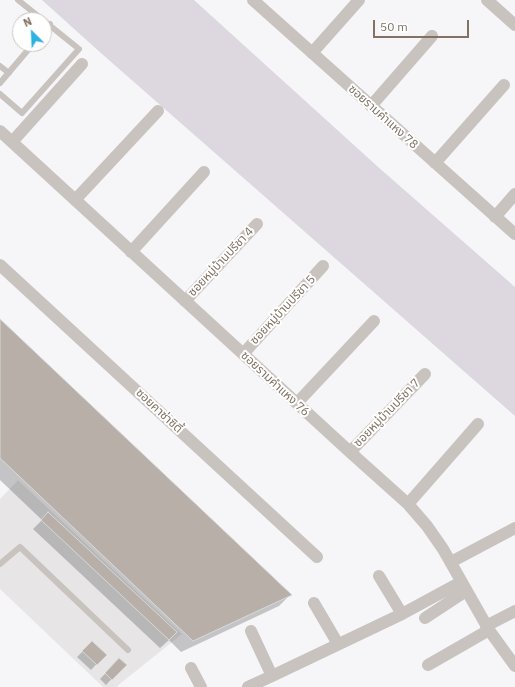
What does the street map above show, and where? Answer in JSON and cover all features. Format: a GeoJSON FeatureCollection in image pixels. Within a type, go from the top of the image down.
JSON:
{"type":"FeatureCollection","features":[{"type":"Feature","properties":{"kind":"street","name":"ซอยรามคำแหง 78"},"geometry":{"type":"LineString","coordinates":[[253,0],[515,234]]}},
{"type":"Feature","properties":{"kind":"street"},"geometry":{"type":"LineString","coordinates":[[312,53],[359,0]]}},
{"type":"Feature","properties":{"kind":"street"},"geometry":{"type":"LineString","coordinates":[[487,0],[515,25]]}},
{"type":"Feature","properties":{"kind":"street"},"geometry":{"type":"LineString","coordinates":[[371,106],[432,36]]}},
{"type":"Feature","properties":{"kind":"street"},"geometry":{"type":"LineString","coordinates":[[12,142],[82,64]]}},
{"type":"Feature","properties":{"kind":"street"},"geometry":{"type":"LineString","coordinates":[[435,163],[504,85]]}},
{"type":"Feature","properties":{"kind":"street"},"geometry":{"type":"LineString","coordinates":[[75,200],[158,111]]}},
{"type":"Feature","properties":{"kind":"street","name":"ซอยรามคำแหง 76"},"geometry":{"type":"LineString","coordinates":[[0,131],[408,504],[427,526],[443,549],[487,628],[515,666]]}},
{"type":"Feature","properties":{"kind":"street"},"geometry":{"type":"LineString","coordinates":[[131,252],[204,172]]}},
{"type":"Feature","properties":{"kind":"street"},"geometry":{"type":"LineString","coordinates":[[495,217],[515,194]]}},
{"type":"Feature","properties":{"kind":"street","name":"ซอยหมู่บ้านปรีชา 4"},"geometry":{"type":"LineString","coordinates":[[185,300],[257,224]]}},
{"type":"Feature","properties":{"kind":"street","name":"ซอยคาซ่าซิตี้"},"geometry":{"type":"LineString","coordinates":[[0,265],[317,557]]}},
{"type":"Feature","properties":{"kind":"street","name":"ซอยหมู่บ้านปรีชา 5"},"geometry":{"type":"LineString","coordinates":[[243,354],[324,266]]}},
{"type":"Feature","properties":{"kind":"street"},"geometry":{"type":"LineString","coordinates":[[297,403],[374,321]]}},
{"type":"Feature","properties":{"kind":"street","name":"ซอยหมู่บ้านปรีชา 7"},"geometry":{"type":"LineString","coordinates":[[350,452],[425,374]]}},
{"type":"Feature","properties":{"kind":"street"},"geometry":{"type":"LineString","coordinates":[[408,504],[478,424]]}},
{"type":"Feature","properties":{"kind":"street"},"geometry":{"type":"LineString","coordinates":[[451,562],[515,528]]}},
{"type":"Feature","properties":{"kind":"street"},"geometry":{"type":"LineString","coordinates":[[380,576],[402,614]]}},
{"type":"Feature","properties":{"kind":"street"},"geometry":{"type":"LineString","coordinates":[[248,687],[464,586]]}},
{"type":"Feature","properties":{"kind":"street"},"geometry":{"type":"LineString","coordinates":[[425,618],[464,586]]}},
{"type":"Feature","properties":{"kind":"street"},"geometry":{"type":"LineString","coordinates":[[314,603],[338,644]]}},
{"type":"Feature","properties":{"kind":"street"},"geometry":{"type":"LineString","coordinates":[[428,665],[515,611]]}},
{"type":"Feature","properties":{"kind":"street"},"geometry":{"type":"LineString","coordinates":[[251,631],[272,676]]}},
{"type":"Feature","properties":{"kind":"street"},"geometry":{"type":"LineString","coordinates":[[191,668],[201,687]]}},
{"type":"Feature","properties":{"kind":"lane"},"geometry":{"type":"LineString","coordinates":[[18,0],[34,12]]}},
{"type":"Feature","properties":{"kind":"lane"},"geometry":{"type":"LineString","coordinates":[[0,94],[22,113],[79,49],[52,26]]}},
{"type":"Feature","properties":{"kind":"lane"},"geometry":{"type":"LineString","coordinates":[[0,83],[26,52]]}},
{"type":"Feature","properties":{"kind":"lane"},"geometry":{"type":"LineString","coordinates":[[0,66],[9,73]]}},
{"type":"Feature","properties":{"kind":"lane"},"geometry":{"type":"LineString","coordinates":[[0,564],[20,547],[128,650]]}},
{"type":"Feature","properties":{"kind":"shaded area"},"geometry":{"type":"Polygon","coordinates":[[[42,0],[194,0],[377,166],[515,287],[515,416],[102,54],[42,0]]]}},
{"type":"Feature","properties":{"kind":"shaded area"},"geometry":{"type":"Polygon","coordinates":[[[18,480],[182,634],[116,687],[103,687],[0,589],[0,499],[18,480]]]}},
{"type":"Feature","properties":{"kind":"building"},"geometry":{"type":"Polygon","coordinates":[[[0,319],[292,595],[193,641],[0,458],[0,319]]]}},
{"type":"Feature","properties":{"kind":"building"},"geometry":{"type":"Polygon","coordinates":[[[48,512],[177,632],[169,640],[41,520],[48,512]]]}},
{"type":"Feature","properties":{"kind":"building"},"geometry":{"type":"Polygon","coordinates":[[[92,641],[107,655],[97,665],[82,651],[92,641]]]}},
{"type":"Feature","properties":{"kind":"building"},"geometry":{"type":"Polygon","coordinates":[[[119,658],[127,665],[112,680],[105,673],[119,658]]]}}]}
